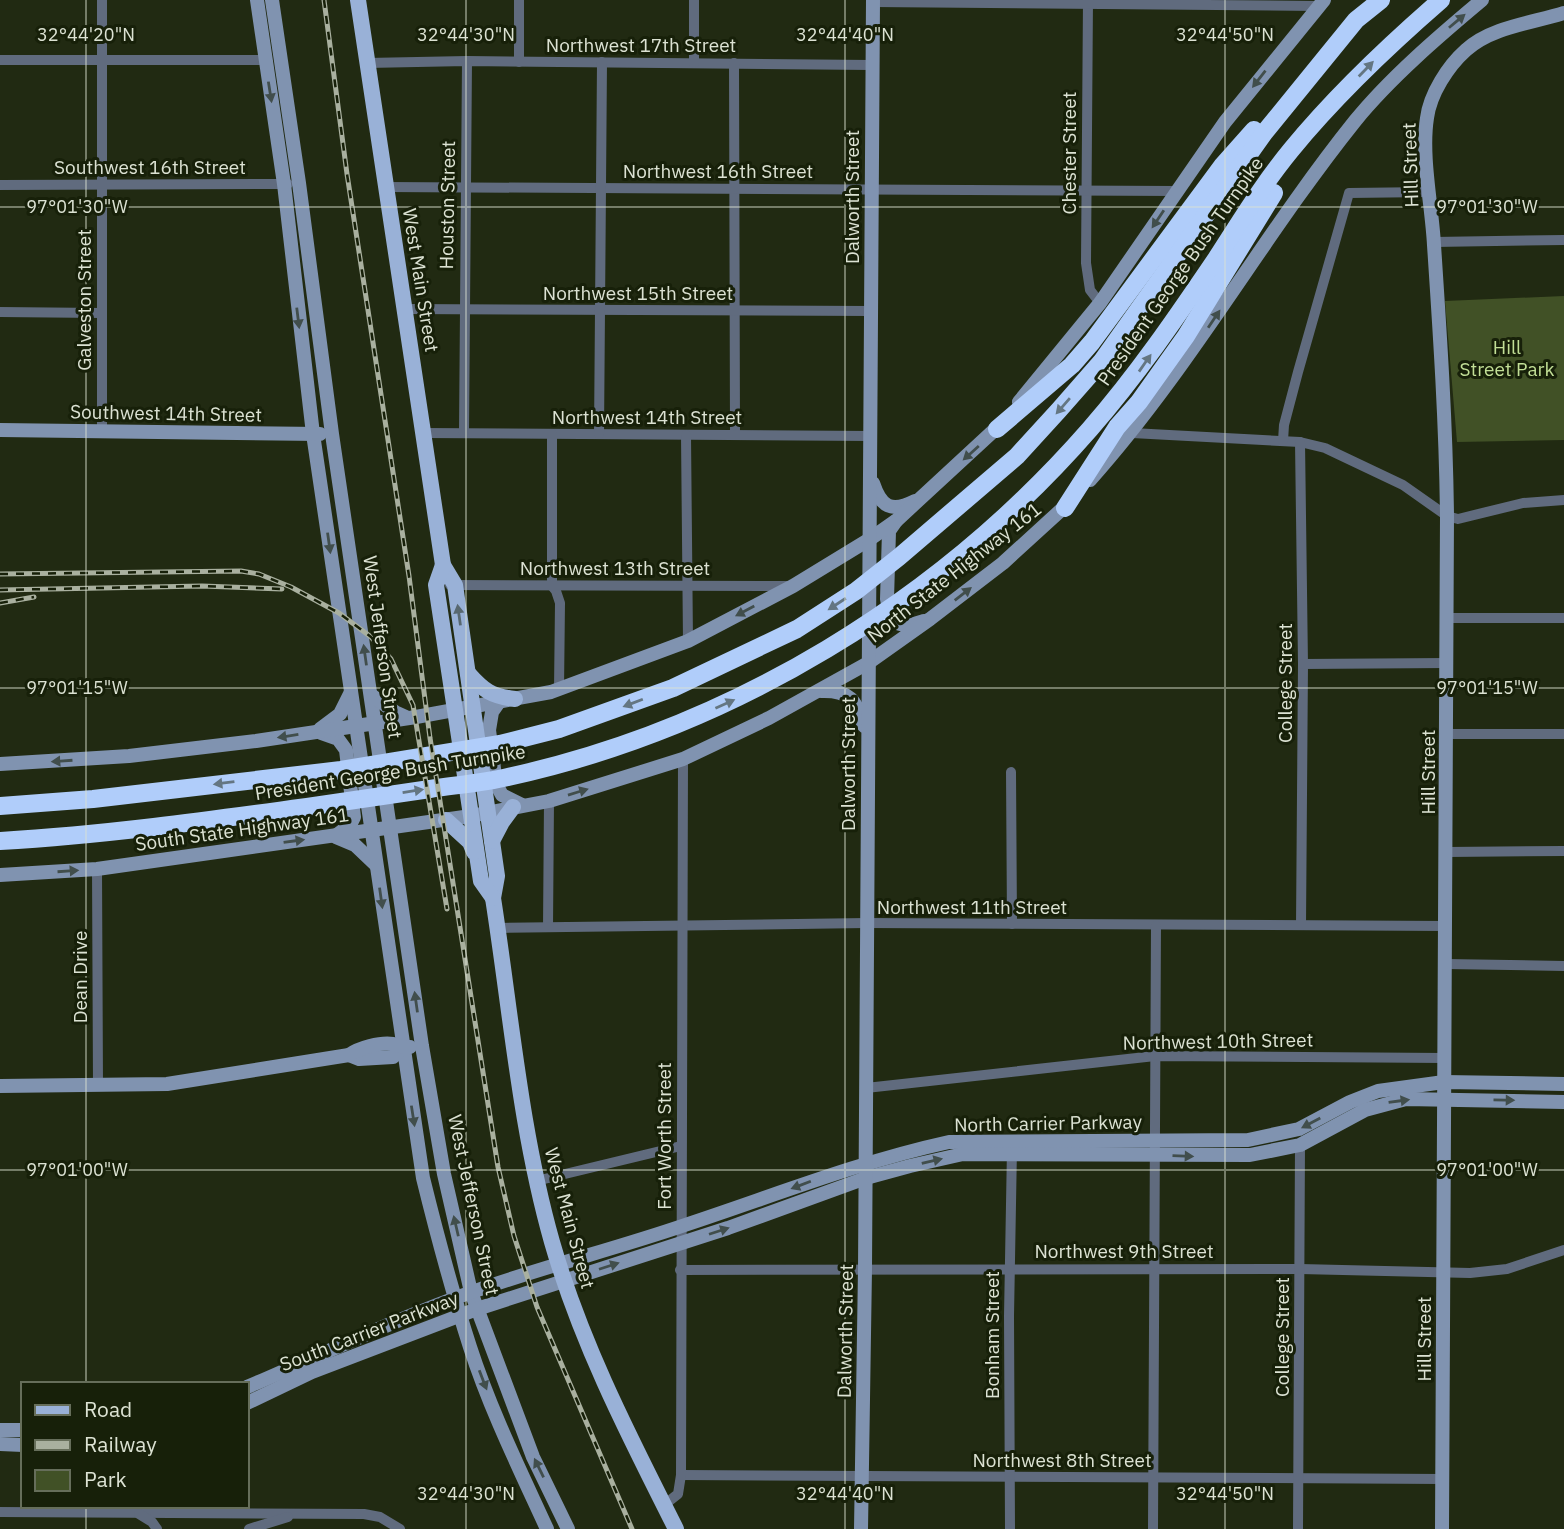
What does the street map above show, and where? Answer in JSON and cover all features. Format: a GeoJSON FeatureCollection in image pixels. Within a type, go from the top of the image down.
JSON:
{"type":"FeatureCollection","features":[{"type":"Feature","properties":{"kind":"highway","name":"President George Bush Turnpike"},"geometry":{"type":"LineString","coordinates":[[0,806],[93,799],[341,769],[500,744],[559,729],[674,688],[797,629],[856,592],[1017,456],[1102,361],[1264,133],[1356,20],[1381,0]]}},
{"type":"Feature","properties":{"kind":"highway","name":"President George Bush Turnpike"},"geometry":{"type":"LineString","coordinates":[[0,841],[190,823],[506,778],[566,762],[674,725],[741,697],[796,669],[855,633],[897,603],[1004,518],[1044,479],[1136,374],[1291,150],[1368,65],[1441,0]]}},
{"type":"Feature","properties":{"kind":"highway"},"geometry":{"type":"LineString","coordinates":[[997,429],[1072,365],[1092,342],[1222,166],[1327,45],[1356,20]]}},
{"type":"Feature","properties":{"kind":"highway"},"geometry":{"type":"LineString","coordinates":[[1065,508],[1117,427],[1139,402],[1186,336],[1327,110]]}},
{"type":"Feature","properties":{"kind":"main road","name":"West Jefferson Street"},"geometry":{"type":"LineString","coordinates":[[257,0],[266,61],[292,183],[332,434],[422,1046],[444,1174],[471,1292],[533,1457],[568,1529]]}},
{"type":"Feature","properties":{"kind":"main road","name":"West Jefferson Street"},"geometry":{"type":"LineString","coordinates":[[272,0],[292,183],[313,434],[356,726],[353,749],[361,806],[370,831],[376,864],[423,1178],[460,1316],[495,1411],[547,1529]]}},
{"type":"Feature","properties":{"kind":"main road","name":"West Main Street"},"geometry":{"type":"LineString","coordinates":[[358,0],[443,565],[455,585],[473,706],[483,730],[490,785],[488,813],[497,876],[493,898],[525,1124],[536,1181],[572,1305],[618,1414],[676,1529]]}},
{"type":"Feature","properties":{"kind":"main road","name":"North State Highway 161"},"geometry":{"type":"LineString","coordinates":[[488,813],[549,801],[683,759],[820,691],[868,663],[1003,562],[1065,508],[1132,433],[1208,328],[1287,211],[1357,119],[1432,43],[1482,0]]}},
{"type":"Feature","properties":{"kind":"main road","name":"Dalworth Street"},"geometry":{"type":"LineString","coordinates":[[861,1529],[866,1178],[873,1]]}},
{"type":"Feature","properties":{"kind":"main road"},"geometry":{"type":"LineString","coordinates":[[0,764],[129,756],[316,732],[408,718],[559,689],[688,641],[793,586],[897,520],[997,429],[1100,303],[1225,122],[1320,3]]}},
{"type":"Feature","properties":{"kind":"main road","name":"Hill Street"},"geometry":{"type":"LineString","coordinates":[[1443,1529],[1447,516],[1446,433],[1429,192],[1427,116],[1444,77],[1465,50],[1481,39],[1564,13]]}},
{"type":"Feature","properties":{"kind":"main road","name":"Southwest 14th Street"},"geometry":{"type":"LineString","coordinates":[[0,430],[332,434]]}},
{"type":"Feature","properties":{"kind":"main road"},"geometry":{"type":"LineString","coordinates":[[870,474],[884,505],[905,506],[919,499]]}},
{"type":"Feature","properties":{"kind":"main road"},"geometry":{"type":"LineString","coordinates":[[897,520],[889,531],[888,609],[900,624],[911,625],[930,619]]}},
{"type":"Feature","properties":{"kind":"main road","name":"West Main Street"},"geometry":{"type":"LineString","coordinates":[[443,565],[436,585],[481,881],[493,898]]}},
{"type":"Feature","properties":{"kind":"main road"},"geometry":{"type":"LineString","coordinates":[[468,673],[480,686],[507,700]]}},
{"type":"Feature","properties":{"kind":"main road"},"geometry":{"type":"LineString","coordinates":[[316,732],[340,714],[351,691]]}},
{"type":"Feature","properties":{"kind":"main road"},"geometry":{"type":"LineString","coordinates":[[820,691],[835,691],[853,699],[868,737]]}},
{"type":"Feature","properties":{"kind":"main road"},"geometry":{"type":"LineString","coordinates":[[371,695],[408,718]]}},
{"type":"Feature","properties":{"kind":"main road"},"geometry":{"type":"LineString","coordinates":[[483,730],[492,712],[507,700]]}},
{"type":"Feature","properties":{"kind":"main road"},"geometry":{"type":"LineString","coordinates":[[316,732],[338,739],[353,749]]}},
{"type":"Feature","properties":{"kind":"main road"},"geometry":{"type":"LineString","coordinates":[[490,785],[518,806],[501,823],[492,841]]}},
{"type":"Feature","properties":{"kind":"main road"},"geometry":{"type":"LineString","coordinates":[[334,836],[349,825],[361,806]]}},
{"type":"Feature","properties":{"kind":"main road","name":"South State Highway 161"},"geometry":{"type":"LineString","coordinates":[[0,875],[97,869],[488,813]]}},
{"type":"Feature","properties":{"kind":"main road"},"geometry":{"type":"LineString","coordinates":[[446,820],[470,842],[478,860]]}},
{"type":"Feature","properties":{"kind":"main road"},"geometry":{"type":"LineString","coordinates":[[334,836],[355,845],[376,864]]}},
{"type":"Feature","properties":{"kind":"main road"},"geometry":{"type":"LineString","coordinates":[[0,1086],[167,1084],[349,1055],[359,1059],[393,1057],[402,1048],[422,1046]]}},
{"type":"Feature","properties":{"kind":"main road","name":"North Carrier Parkway"},"geometry":{"type":"LineString","coordinates":[[1155,1148],[1248,1140],[1299,1129],[1350,1101],[1378,1091],[1444,1082],[1564,1084]]}},
{"type":"Feature","properties":{"kind":"main road","name":"North Carrier Parkway"},"geometry":{"type":"LineString","coordinates":[[541,1269],[681,1227],[866,1162],[949,1142],[1012,1148],[1155,1148],[1250,1156],[1300,1145],[1365,1110],[1388,1102],[1444,1099],[1564,1102]]}},
{"type":"Feature","properties":{"kind":"main road","name":"North Carrier Parkway"},"geometry":{"type":"LineString","coordinates":[[547,1286],[801,1203],[866,1178],[963,1154],[1012,1148]]}},
{"type":"Feature","properties":{"kind":"main road","name":"South Carrier Parkway"},"geometry":{"type":"LineString","coordinates":[[248,1387],[471,1292],[541,1269]]}},
{"type":"Feature","properties":{"kind":"main road","name":"South Carrier Parkway"},"geometry":{"type":"LineString","coordinates":[[248,1403],[312,1372],[477,1309],[547,1286]]}},
{"type":"Feature","properties":{"kind":"main road"},"geometry":{"type":"LineString","coordinates":[[0,1430],[21,1430]]}},
{"type":"Feature","properties":{"kind":"main road"},"geometry":{"type":"LineString","coordinates":[[0,1444],[21,1445]]}},
{"type":"Feature","properties":{"kind":"street","name":"Galveston Street"},"geometry":{"type":"LineString","coordinates":[[102,0],[102,431]]}},
{"type":"Feature","properties":{"kind":"street"},"geometry":{"type":"LineString","coordinates":[[519,0],[519,62]]}},
{"type":"Feature","properties":{"kind":"street"},"geometry":{"type":"LineString","coordinates":[[694,0],[694,63]]}},
{"type":"Feature","properties":{"kind":"street"},"geometry":{"type":"LineString","coordinates":[[873,1],[1320,3]]}},
{"type":"Feature","properties":{"kind":"street","name":"Chester Street"},"geometry":{"type":"LineString","coordinates":[[1088,2],[1086,263],[1090,290],[1100,303]]}},
{"type":"Feature","properties":{"kind":"street"},"geometry":{"type":"LineString","coordinates":[[0,60],[266,61]]}},
{"type":"Feature","properties":{"kind":"street","name":"Northwest 17th Street"},"geometry":{"type":"LineString","coordinates":[[367,63],[467,61],[872,65]]}},
{"type":"Feature","properties":{"kind":"street","name":"Houston Street"},"geometry":{"type":"LineString","coordinates":[[464,433],[467,61]]}},
{"type":"Feature","properties":{"kind":"street"},"geometry":{"type":"LineString","coordinates":[[599,434],[602,62]]}},
{"type":"Feature","properties":{"kind":"street"},"geometry":{"type":"LineString","coordinates":[[734,64],[735,435]]}},
{"type":"Feature","properties":{"kind":"street","name":"Southwest 16th Street"},"geometry":{"type":"LineString","coordinates":[[0,184],[292,183]]}},
{"type":"Feature","properties":{"kind":"street","name":"Northwest 16th Street"},"geometry":{"type":"LineString","coordinates":[[386,187],[1177,191]]}},
{"type":"Feature","properties":{"kind":"street"},"geometry":{"type":"LineString","coordinates":[[1283,441],[1284,425],[1298,372],[1349,193],[1429,192]]}},
{"type":"Feature","properties":{"kind":"street"},"geometry":{"type":"LineString","coordinates":[[1434,242],[1564,240]]}},
{"type":"Feature","properties":{"kind":"street","name":"Northwest 15th Street"},"geometry":{"type":"LineString","coordinates":[[404,309],[871,311]]}},
{"type":"Feature","properties":{"kind":"street"},"geometry":{"type":"LineString","coordinates":[[0,312],[101,313]]}},
{"type":"Feature","properties":{"kind":"street","name":"Northwest 14th Street"},"geometry":{"type":"LineString","coordinates":[[423,433],[870,436]]}},
{"type":"Feature","properties":{"kind":"street"},"geometry":{"type":"LineString","coordinates":[[1132,433],[1300,442],[1325,448],[1403,485],[1447,516],[1458,519],[1523,503],[1564,500]]}},
{"type":"Feature","properties":{"kind":"street"},"geometry":{"type":"LineString","coordinates":[[552,434],[552,586],[560,603],[559,689]]}},
{"type":"Feature","properties":{"kind":"street"},"geometry":{"type":"LineString","coordinates":[[686,435],[688,641]]}},
{"type":"Feature","properties":{"kind":"street","name":"College Street"},"geometry":{"type":"LineString","coordinates":[[1300,442],[1303,664],[1301,925]]}},
{"type":"Feature","properties":{"kind":"street","name":"Northwest 13th Street"},"geometry":{"type":"LineString","coordinates":[[436,585],[793,586]]}},
{"type":"Feature","properties":{"kind":"street"},"geometry":{"type":"LineString","coordinates":[[1448,618],[1564,618]]}},
{"type":"Feature","properties":{"kind":"street"},"geometry":{"type":"LineString","coordinates":[[1303,664],[1447,663]]}},
{"type":"Feature","properties":{"kind":"street"},"geometry":{"type":"LineString","coordinates":[[1447,734],[1564,734]]}},
{"type":"Feature","properties":{"kind":"street","name":"Fort Worth Street"},"geometry":{"type":"LineString","coordinates":[[664,1505],[678,1494],[681,1475],[683,759]]}},
{"type":"Feature","properties":{"kind":"street"},"geometry":{"type":"LineString","coordinates":[[1011,772],[1012,924]]}},
{"type":"Feature","properties":{"kind":"street"},"geometry":{"type":"LineString","coordinates":[[548,927],[549,801]]}},
{"type":"Feature","properties":{"kind":"street"},"geometry":{"type":"LineString","coordinates":[[1447,852],[1564,851]]}},
{"type":"Feature","properties":{"kind":"street","name":"Dean Drive"},"geometry":{"type":"LineString","coordinates":[[97,869],[98,1085]]}},
{"type":"Feature","properties":{"kind":"street","name":"Northwest 11th Street"},"geometry":{"type":"LineString","coordinates":[[498,928],[866,923],[1446,926]]}},
{"type":"Feature","properties":{"kind":"street"},"geometry":{"type":"LineString","coordinates":[[1153,1529],[1156,926]]}},
{"type":"Feature","properties":{"kind":"street"},"geometry":{"type":"LineString","coordinates":[[1446,964],[1564,966]]}},
{"type":"Feature","properties":{"kind":"street","name":"Northwest 10th Street"},"geometry":{"type":"LineString","coordinates":[[866,1088],[1155,1056],[1445,1058]]}},
{"type":"Feature","properties":{"kind":"street","name":"College Street"},"geometry":{"type":"LineString","coordinates":[[1298,1529],[1300,1145]]}},
{"type":"Feature","properties":{"kind":"street"},"geometry":{"type":"LineString","coordinates":[[536,1181],[681,1146]]}},
{"type":"Feature","properties":{"kind":"street","name":"Bonham Street"},"geometry":{"type":"LineString","coordinates":[[1010,1529],[1009,1269],[1012,1148]]}},
{"type":"Feature","properties":{"kind":"street","name":"Northwest 9th Street"},"geometry":{"type":"LineString","coordinates":[[680,1270],[1300,1269],[1443,1273],[1507,1269],[1564,1250]]}},
{"type":"Feature","properties":{"kind":"street","name":"Northwest 8th Street"},"geometry":{"type":"LineString","coordinates":[[681,1475],[1443,1479]]}},
{"type":"Feature","properties":{"kind":"street"},"geometry":{"type":"LineString","coordinates":[[138,1509],[157,1529]]}},
{"type":"Feature","properties":{"kind":"street"},"geometry":{"type":"LineString","coordinates":[[0,1512],[138,1509],[364,1514],[380,1517],[400,1529]]}},
{"type":"Feature","properties":{"kind":"street"},"geometry":{"type":"LineString","coordinates":[[249,1529],[302,1513]]}},
{"type":"Feature","properties":{"kind":"green space","name":"Hill Street Park"},"geometry":{"type":"Polygon","coordinates":[[[1564,296],[1564,440],[1457,442],[1445,301],[1564,296]]]}},
{"type":"Feature","properties":{"kind":"railway"},"geometry":{"type":"LineString","coordinates":[[324,0],[347,174],[409,576],[430,738],[498,1167],[514,1236],[537,1307],[632,1529]]}},
{"type":"Feature","properties":{"kind":"railway"},"geometry":{"type":"LineString","coordinates":[[0,574],[241,571],[259,574],[291,587],[339,613],[371,637],[391,659],[413,705],[447,909]]}},
{"type":"Feature","properties":{"kind":"railway"},"geometry":{"type":"LineString","coordinates":[[0,590],[202,586],[282,589]]}},
{"type":"Feature","properties":{"kind":"railway"},"geometry":{"type":"LineString","coordinates":[[0,603],[34,597]]}}]}
